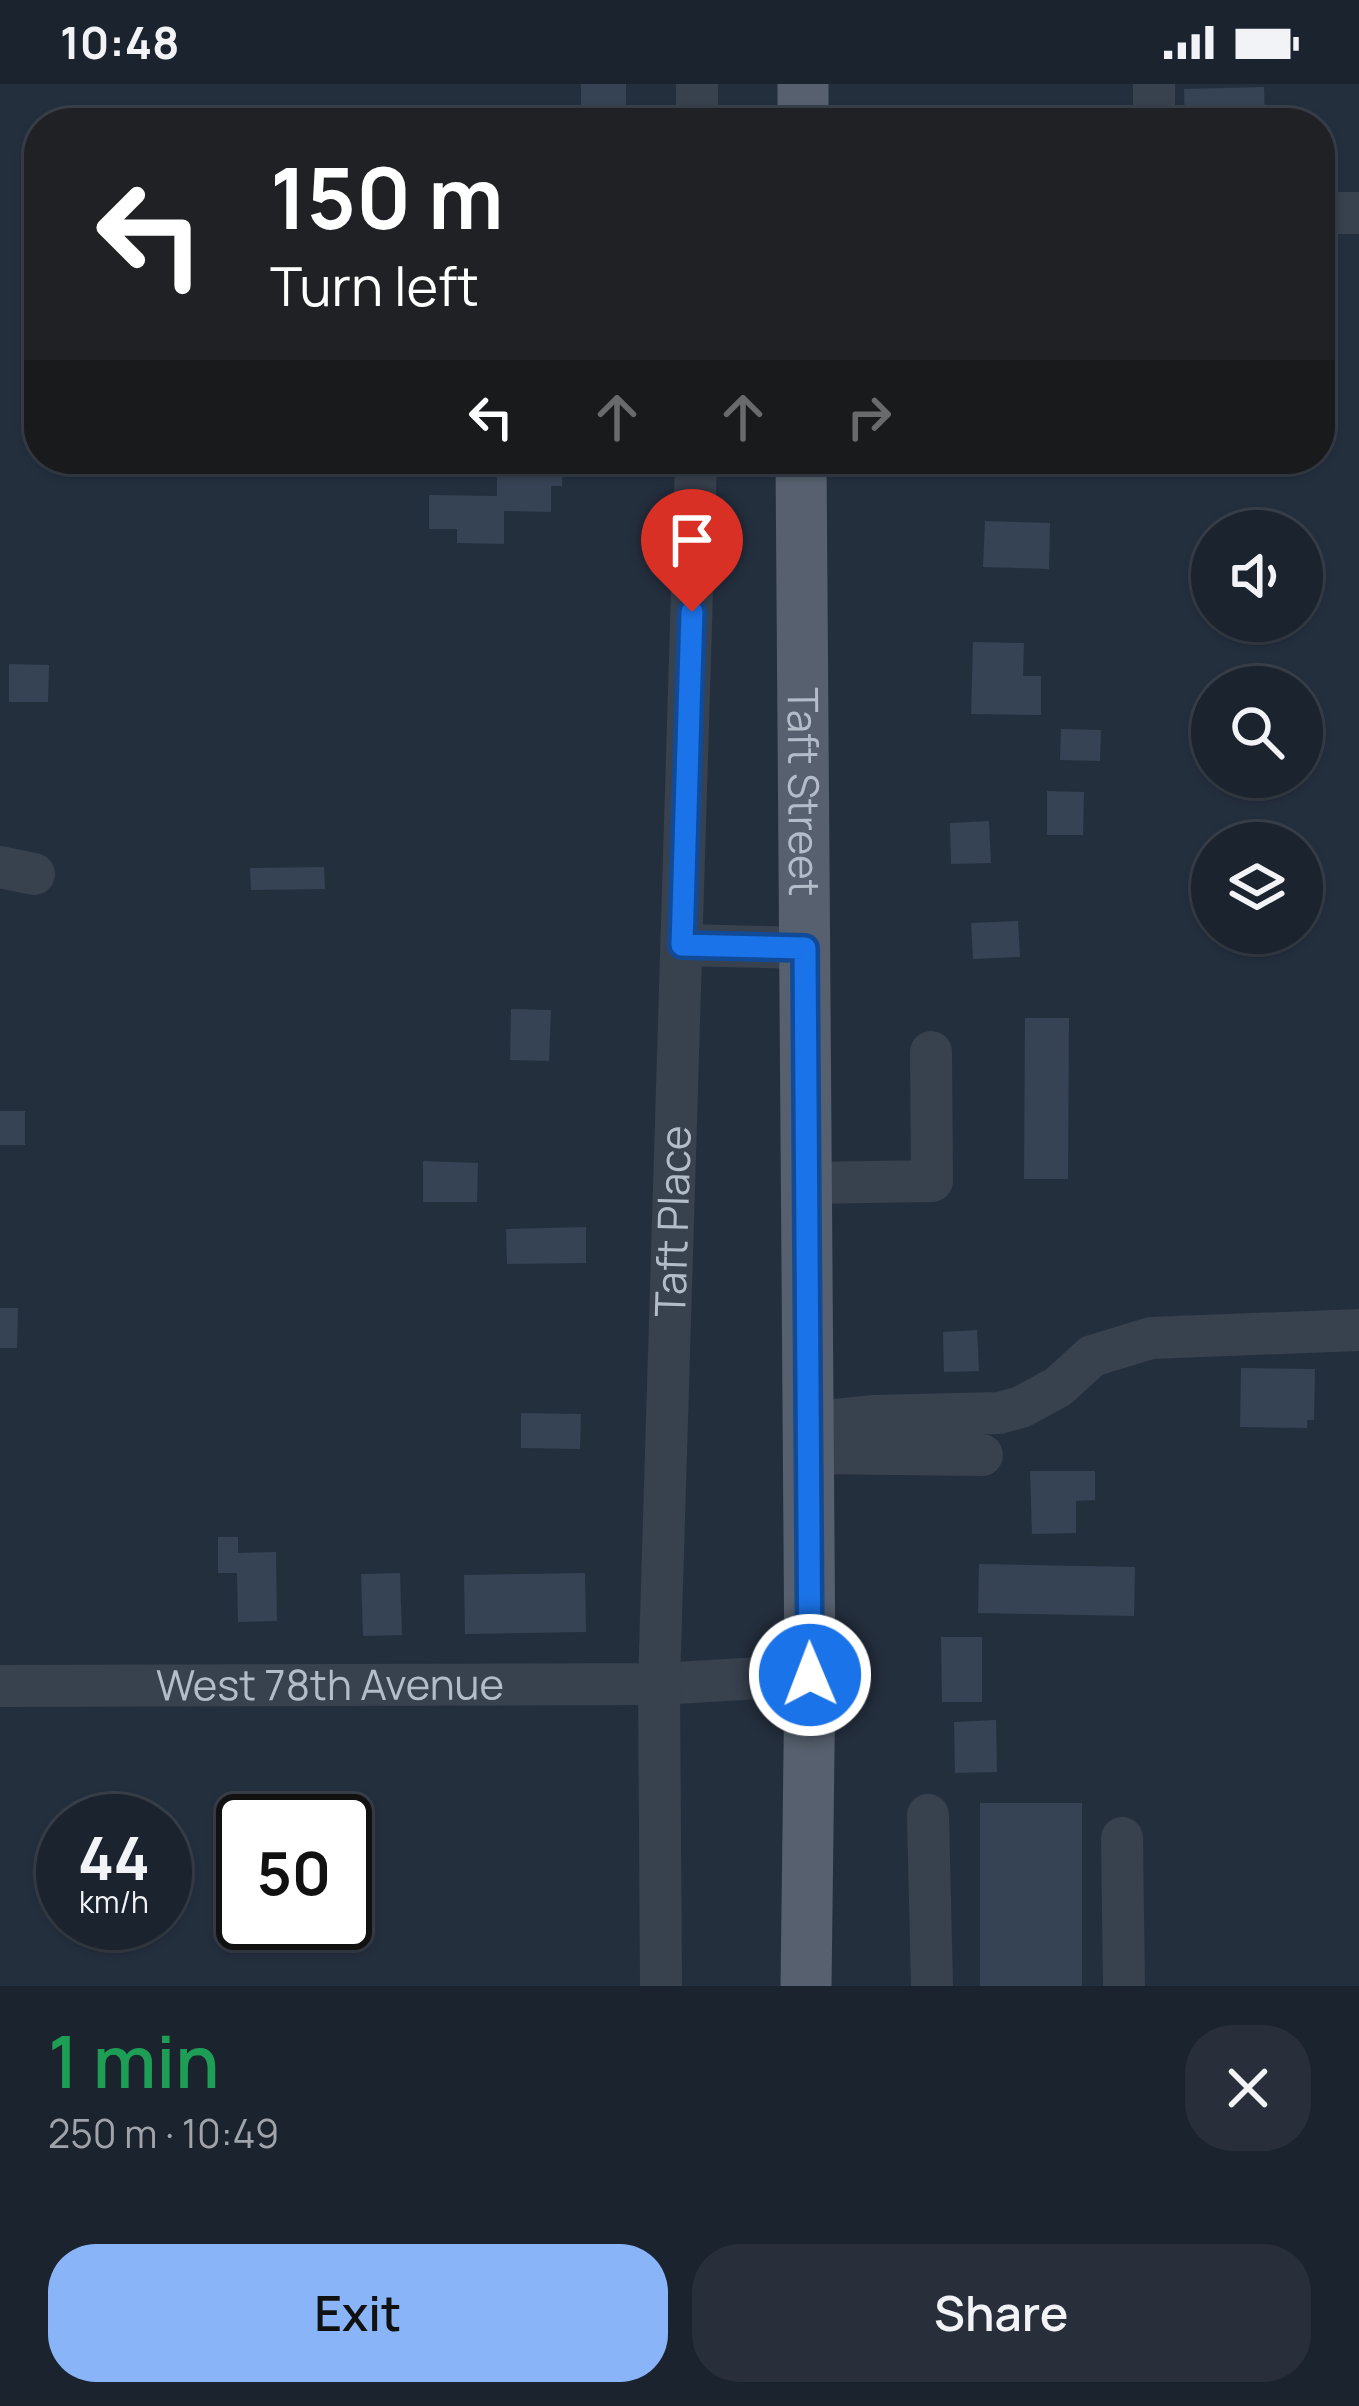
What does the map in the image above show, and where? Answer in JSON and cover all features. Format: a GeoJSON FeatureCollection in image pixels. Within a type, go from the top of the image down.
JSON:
{"type":"FeatureCollection","features":[{"type":"Feature","properties":{"kind":"main road","name":"Taft Street"},"geometry":{"type":"LineString","coordinates":[[801,474],[810,1675],[806,1986]]}},
{"type":"Feature","properties":{"kind":"street","name":"Taft Place"},"geometry":{"type":"LineString","coordinates":[[662,1986],[659,1684],[696,474]]}},
{"type":"Feature","properties":{"kind":"street"},"geometry":{"type":"LineString","coordinates":[[682,945],[805,948]]}},
{"type":"Feature","properties":{"kind":"street"},"geometry":{"type":"LineString","coordinates":[[806,1183],[932,1181],[932,1052]]}},
{"type":"Feature","properties":{"kind":"street"},"geometry":{"type":"LineString","coordinates":[[808,1438],[874,1416],[999,1413],[1021,1407],[1058,1387],[1093,1357],[1151,1338],[1359,1330]]}},
{"type":"Feature","properties":{"kind":"street"},"geometry":{"type":"LineString","coordinates":[[808,1438],[982,1455]]}},
{"type":"Feature","properties":{"kind":"street","name":"West 78th Avenue"},"geometry":{"type":"LineString","coordinates":[[0,1686],[659,1684],[810,1675]]}},
{"type":"Feature","properties":{"kind":"street"},"geometry":{"type":"LineString","coordinates":[[928,1815],[932,1986]]}},
{"type":"Feature","properties":{"kind":"street"},"geometry":{"type":"LineString","coordinates":[[1122,1838],[1124,1986]]}},
{"type":"Feature","properties":{"kind":"building"},"geometry":{"type":"Polygon","coordinates":[[[581,84],[626,84],[626,108],[581,108],[581,84]]]}},
{"type":"Feature","properties":{"kind":"building"},"geometry":{"type":"Polygon","coordinates":[[[1264,87],[1265,108],[1185,108],[1184,89],[1264,87]]]}},
{"type":"Feature","properties":{"kind":"building"},"geometry":{"type":"Polygon","coordinates":[[[497,474],[563,474],[562,486],[551,486],[551,512],[504,511],[504,544],[457,543],[457,529],[429,529],[429,495],[497,496],[497,474]]]}},
{"type":"Feature","properties":{"kind":"building"},"geometry":{"type":"Polygon","coordinates":[[[985,521],[1050,523],[1049,569],[983,567],[985,521]]]}},
{"type":"Feature","properties":{"kind":"building"},"geometry":{"type":"Polygon","coordinates":[[[973,642],[1024,643],[1023,676],[1041,676],[1041,715],[971,714],[973,642]]]}},
{"type":"Feature","properties":{"kind":"building"},"geometry":{"type":"Polygon","coordinates":[[[9,664],[49,665],[48,702],[9,702],[9,664]]]}},
{"type":"Feature","properties":{"kind":"building"},"geometry":{"type":"Polygon","coordinates":[[[1061,729],[1101,730],[1100,761],[1060,760],[1061,729]]]}},
{"type":"Feature","properties":{"kind":"building"},"geometry":{"type":"Polygon","coordinates":[[[1047,791],[1084,792],[1083,835],[1047,835],[1047,791]]]}},
{"type":"Feature","properties":{"kind":"building"},"geometry":{"type":"Polygon","coordinates":[[[989,821],[991,863],[951,864],[950,823],[989,821]]]}},
{"type":"Feature","properties":{"kind":"building"},"geometry":{"type":"Polygon","coordinates":[[[324,867],[325,889],[251,890],[250,868],[324,867]]]}},
{"type":"Feature","properties":{"kind":"building"},"geometry":{"type":"Polygon","coordinates":[[[1018,921],[1020,957],[973,959],[971,923],[1018,921]]]}},
{"type":"Feature","properties":{"kind":"building"},"geometry":{"type":"Polygon","coordinates":[[[511,1009],[551,1010],[549,1061],[510,1060],[511,1009]]]}},
{"type":"Feature","properties":{"kind":"building"},"geometry":{"type":"Polygon","coordinates":[[[1025,1018],[1069,1018],[1068,1179],[1024,1179],[1025,1018]]]}},
{"type":"Feature","properties":{"kind":"building"},"geometry":{"type":"Polygon","coordinates":[[[0,1111],[25,1111],[25,1145],[0,1145],[0,1111]]]}},
{"type":"Feature","properties":{"kind":"building"},"geometry":{"type":"Polygon","coordinates":[[[423,1161],[478,1163],[477,1202],[423,1202],[423,1161]]]}},
{"type":"Feature","properties":{"kind":"building"},"geometry":{"type":"Polygon","coordinates":[[[586,1227],[586,1263],[507,1264],[506,1229],[586,1227]]]}},
{"type":"Feature","properties":{"kind":"building"},"geometry":{"type":"Polygon","coordinates":[[[0,1308],[18,1308],[17,1348],[0,1348],[0,1308]]]}},
{"type":"Feature","properties":{"kind":"building"},"geometry":{"type":"Polygon","coordinates":[[[977,1330],[979,1371],[944,1372],[943,1332],[977,1330]]]}},
{"type":"Feature","properties":{"kind":"building"},"geometry":{"type":"Polygon","coordinates":[[[1241,1368],[1315,1369],[1314,1420],[1307,1420],[1307,1428],[1240,1427],[1241,1368]]]}},
{"type":"Feature","properties":{"kind":"building"},"geometry":{"type":"Polygon","coordinates":[[[521,1413],[581,1414],[580,1449],[521,1448],[521,1413]]]}},
{"type":"Feature","properties":{"kind":"building"},"geometry":{"type":"Polygon","coordinates":[[[1030,1471],[1095,1471],[1095,1500],[1076,1501],[1076,1533],[1032,1534],[1030,1471]]]}},
{"type":"Feature","properties":{"kind":"building"},"geometry":{"type":"Polygon","coordinates":[[[218,1537],[238,1537],[238,1553],[276,1552],[277,1621],[238,1622],[237,1573],[218,1573],[218,1537]]]}},
{"type":"Feature","properties":{"kind":"building"},"geometry":{"type":"Polygon","coordinates":[[[979,1564],[1135,1567],[1134,1616],[978,1613],[979,1564]]]}},
{"type":"Feature","properties":{"kind":"building"},"geometry":{"type":"Polygon","coordinates":[[[400,1573],[402,1635],[363,1636],[361,1574],[400,1573]]]}},
{"type":"Feature","properties":{"kind":"building"},"geometry":{"type":"Polygon","coordinates":[[[585,1573],[586,1632],[465,1634],[464,1575],[585,1573]]]}},
{"type":"Feature","properties":{"kind":"building"},"geometry":{"type":"Polygon","coordinates":[[[941,1637],[982,1637],[982,1702],[942,1702],[941,1637]]]}},
{"type":"Feature","properties":{"kind":"building"},"geometry":{"type":"Polygon","coordinates":[[[996,1720],[997,1772],[955,1773],[954,1722],[996,1720]]]}},
{"type":"Feature","properties":{"kind":"building"},"geometry":{"type":"Polygon","coordinates":[[[980,1803],[1082,1803],[1082,1986],[980,1986],[980,1803]]]}},
{"type":"Feature","properties":{"kind":"route"},"geometry":{"type":"LineString","coordinates":[[692,612],[682,945],[805,948],[810,1675]]}}]}
